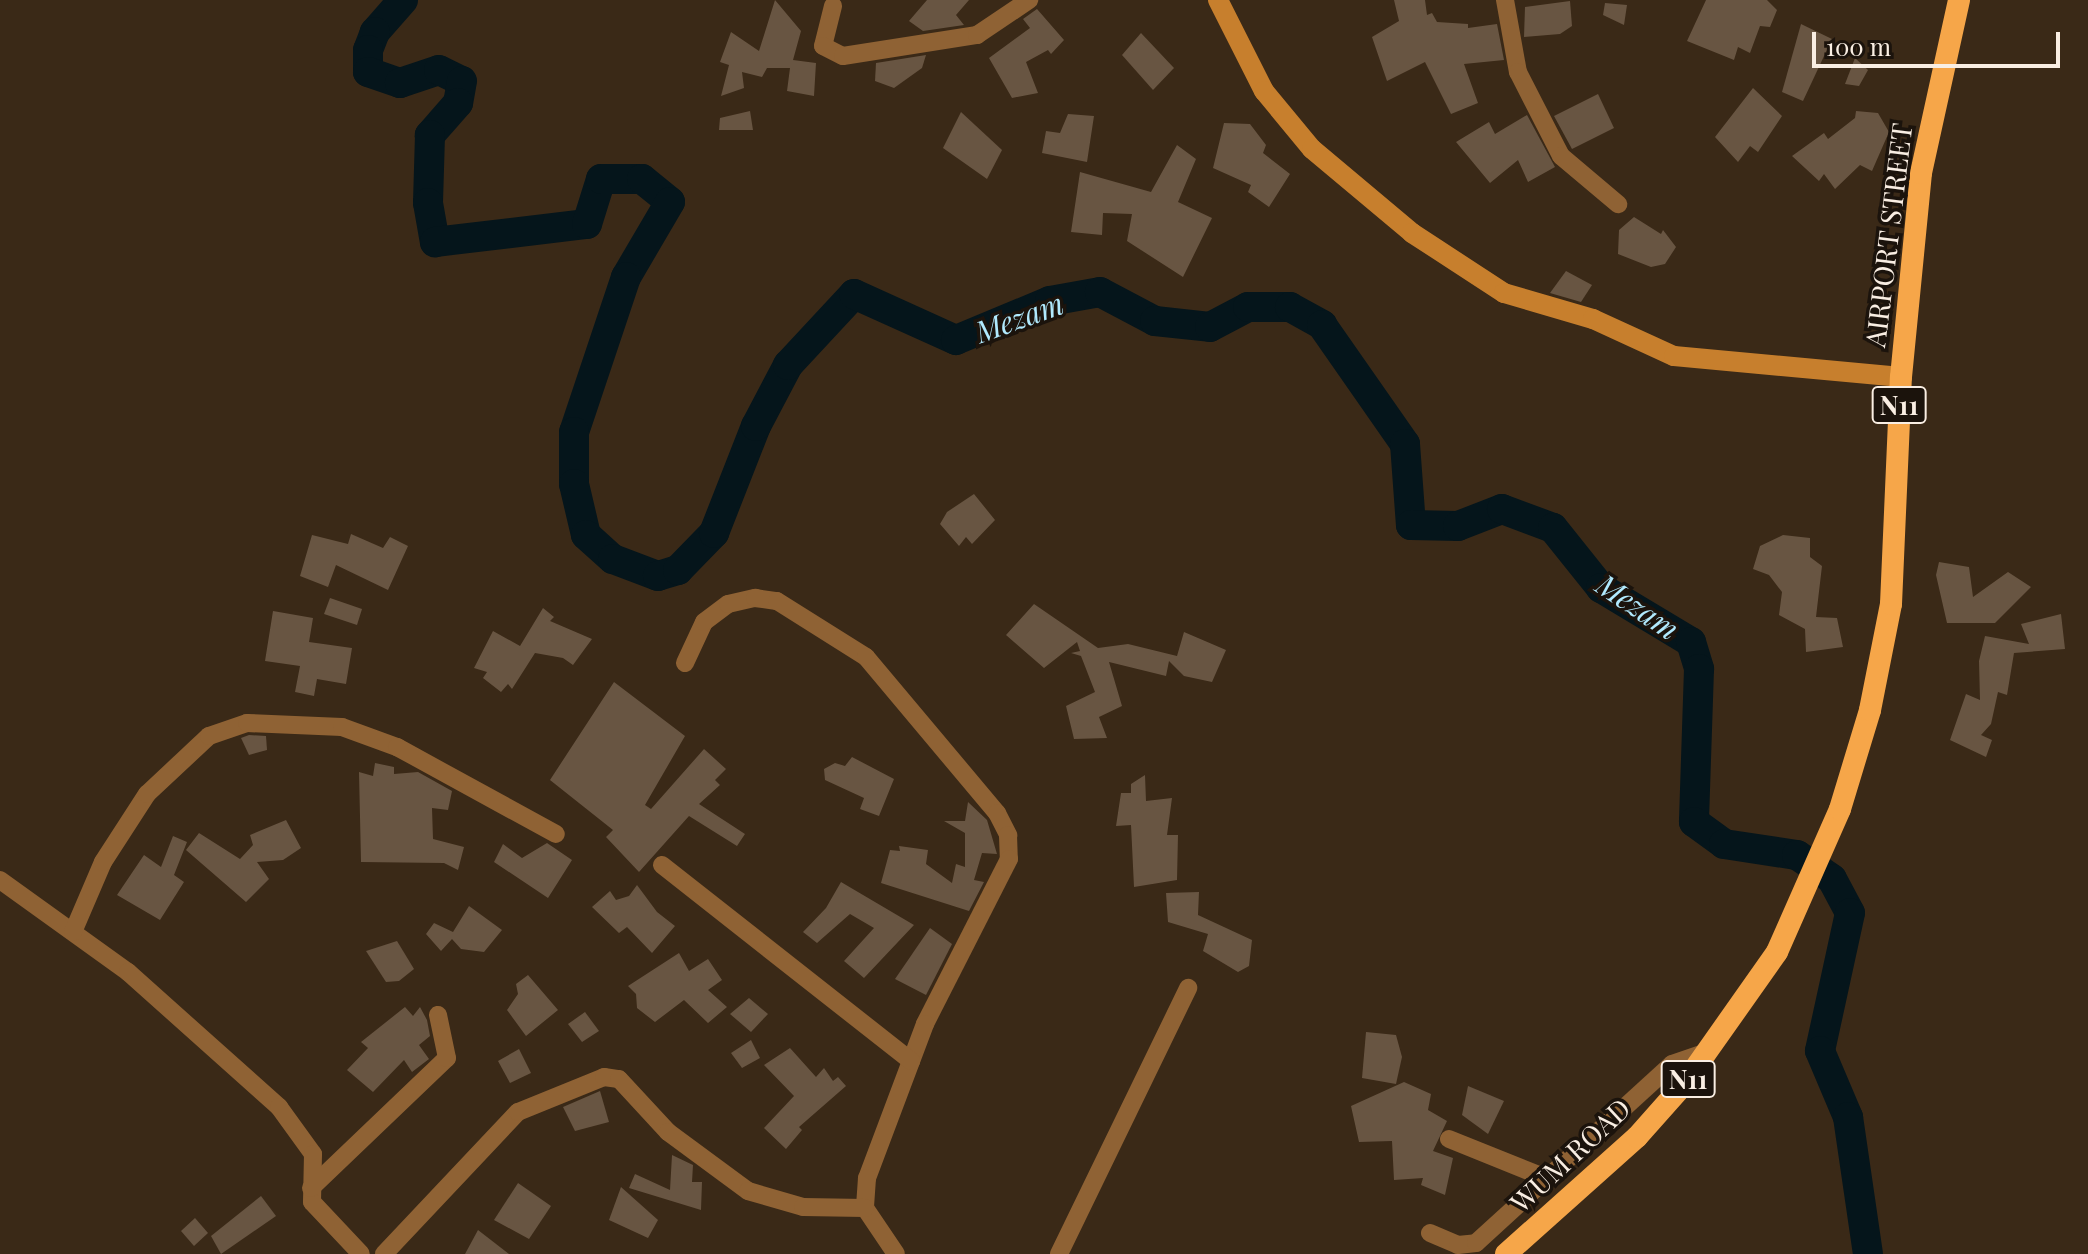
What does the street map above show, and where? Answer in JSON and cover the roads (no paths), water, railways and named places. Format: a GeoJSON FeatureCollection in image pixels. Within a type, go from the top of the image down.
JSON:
{"type":"FeatureCollection","features":[{"type":"Feature","properties":{"kind":"highway","name":"AIRPORT STREET"},"geometry":{"type":"LineString","coordinates":[[1840,809],[1870,710],[1891,604],[1901,377],[1921,173],[1959,0]]}},
{"type":"Feature","properties":{"kind":"highway","name":"WUM ROAD"},"geometry":{"type":"LineString","coordinates":[[1506,1254],[1637,1137],[1707,1052],[1777,952],[1840,809]]}},
{"type":"Feature","properties":{"kind":"main road"},"geometry":{"type":"LineString","coordinates":[[1218,0],[1264,91],[1312,149],[1412,233],[1504,293],[1593,319],[1674,356],[1901,377]]}},
{"type":"Feature","properties":{"kind":"street"},"geometry":{"type":"LineString","coordinates":[[833,6],[823,46],[843,56],[977,35],[1029,0]]}},
{"type":"Feature","properties":{"kind":"street"},"geometry":{"type":"LineString","coordinates":[[1505,0],[1518,72],[1561,156],[1618,204]]}},
{"type":"Feature","properties":{"kind":"street"},"geometry":{"type":"LineString","coordinates":[[685,663],[704,622],[728,604],[755,598],[777,601],[866,657],[997,813],[1008,835],[1009,859],[911,1061],[873,1156],[865,1208],[896,1254]]}},
{"type":"Feature","properties":{"kind":"street"},"geometry":{"type":"LineString","coordinates":[[73,932],[103,862],[147,794],[180,757],[209,736],[247,723],[342,727],[397,747],[556,834]]}},
{"type":"Feature","properties":{"kind":"street"},"geometry":{"type":"LineString","coordinates":[[662,865],[911,1061]]}},
{"type":"Feature","properties":{"kind":"street"},"geometry":{"type":"LineString","coordinates":[[0,880],[159,997],[279,1107],[313,1154],[311,1188],[321,1214],[361,1254]]}},
{"type":"Feature","properties":{"kind":"street"},"geometry":{"type":"LineString","coordinates":[[1059,1254],[1188,988]]}},
{"type":"Feature","properties":{"kind":"street"},"geometry":{"type":"LineString","coordinates":[[311,1188],[447,1058],[438,1015]]}},
{"type":"Feature","properties":{"kind":"street"},"geometry":{"type":"LineString","coordinates":[[1430,1233],[1458,1245],[1476,1243],[1672,1064],[1707,1052]]}},
{"type":"Feature","properties":{"kind":"street"},"geometry":{"type":"LineString","coordinates":[[384,1254],[518,1112],[604,1077],[619,1079],[668,1132],[748,1191],[803,1207],[865,1208]]}},
{"type":"Feature","properties":{"kind":"street"},"geometry":{"type":"LineString","coordinates":[[1449,1139],[1546,1178]]}},
{"type":"Feature","properties":{"kind":"waterway","name":"Mezam"},"geometry":{"type":"LineString","coordinates":[[403,0],[375,32],[368,50],[368,72],[400,83],[439,70],[462,81],[458,103],[430,135],[428,203],[435,242],[587,224],[601,179],[642,179],[670,202],[626,277],[574,432],[574,484],[586,535],[613,559],[658,576],[678,570],[714,533],[756,426],[788,365],[854,294],[956,340],[1050,301],[1100,292],[1155,321],[1210,327],[1248,307],[1290,307],[1322,325],[1405,444],[1411,525],[1458,526],[1502,509],[1553,528],[1601,588],[1691,642],[1699,669],[1694,822],[1724,844],[1797,855],[1832,879],[1850,913],[1820,1051],[1848,1117],[1868,1254]]}}]}
